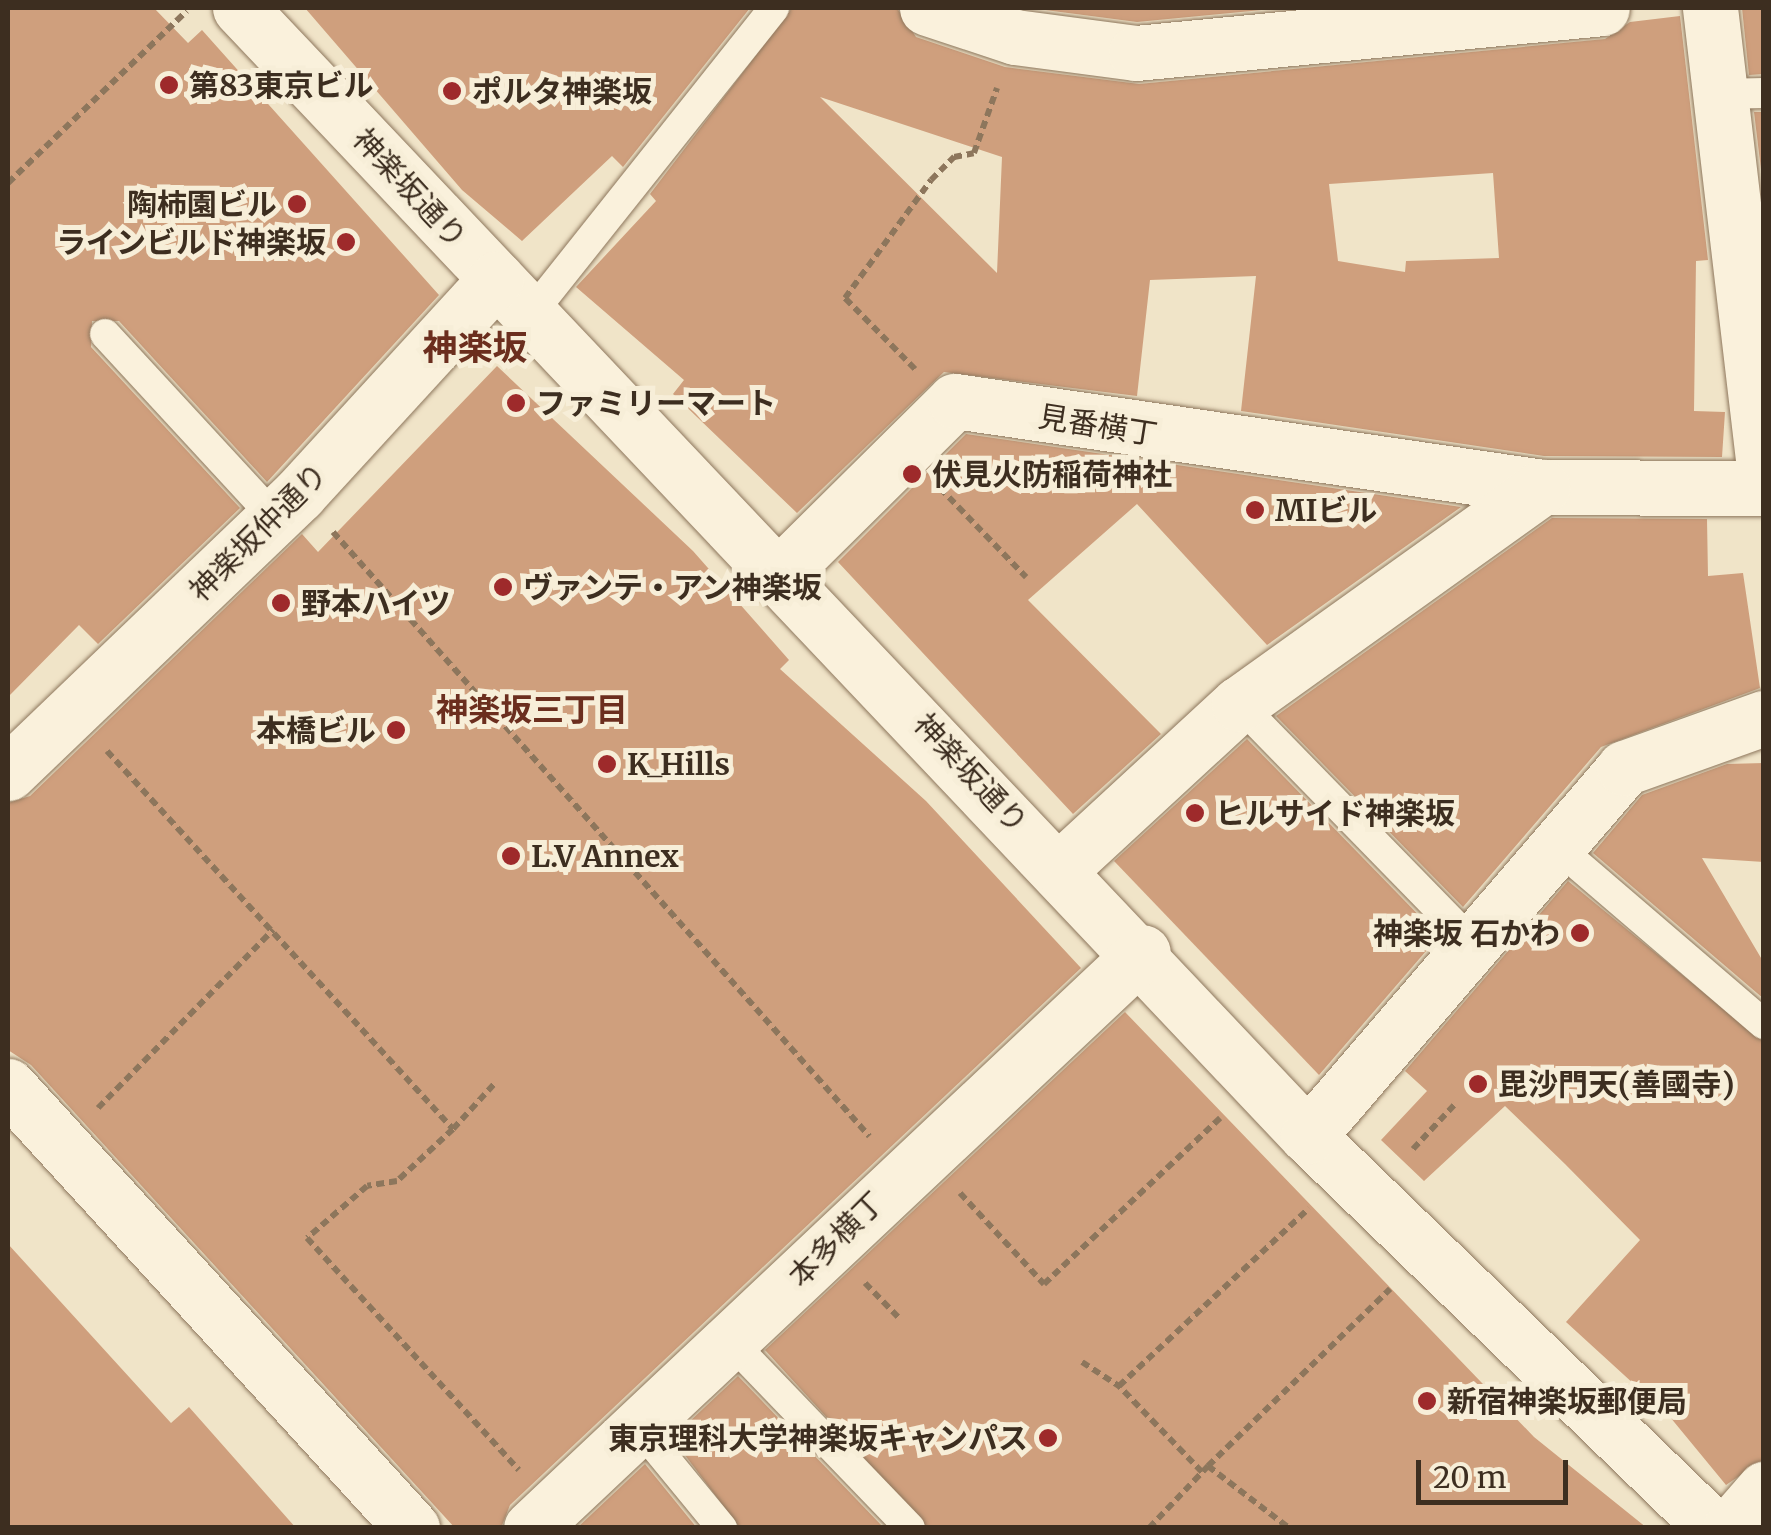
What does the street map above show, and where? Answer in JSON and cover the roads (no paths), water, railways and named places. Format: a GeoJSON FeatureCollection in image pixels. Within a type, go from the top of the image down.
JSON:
{"type":"FeatureCollection","features":[{"type":"Feature","properties":{"kind":"street","name":"神楽坂通り"},"geometry":{"type":"LineString","coordinates":[[240,8],[1143,952],[1308,1136],[1712,1528]]}},
{"type":"Feature","properties":{"kind":"street"},"geometry":{"type":"LineString","coordinates":[[927,8],[1015,37],[1186,52],[1602,8]]}},
{"type":"Feature","properties":{"kind":"street"},"geometry":{"type":"LineString","coordinates":[[1710,8],[1742,94],[1764,465]]}},
{"type":"Feature","properties":{"kind":"street","name":"神楽坂仲通り"},"geometry":{"type":"LineString","coordinates":[[8,773],[274,518],[513,297]]}},
{"type":"Feature","properties":{"kind":"street","name":"見番横丁"},"geometry":{"type":"LineString","coordinates":[[782,572],[951,405],[1542,487],[1764,488]]}},
{"type":"Feature","properties":{"kind":"street"},"geometry":{"type":"LineString","coordinates":[[1061,868],[1240,704],[1542,487]]}},
{"type":"Feature","properties":{"kind":"street"},"geometry":{"type":"LineString","coordinates":[[1308,1136],[1624,768],[1764,718]]}},
{"type":"Feature","properties":{"kind":"street","name":"本多横丁"},"geometry":{"type":"LineString","coordinates":[[542,1517],[731,1342],[913,1163],[1143,952]]}},
{"type":"Feature","properties":{"kind":"street"},"geometry":{"type":"LineString","coordinates":[[8,1086],[412,1528]]}},
{"type":"Feature","properties":{"kind":"street"},"geometry":{"type":"LineString","coordinates":[[1730,1528],[1764,1489]]}},
{"type":"Feature","properties":{"kind":"lane"},"geometry":{"type":"LineString","coordinates":[[513,297],[774,8]]}},
{"type":"Feature","properties":{"kind":"lane"},"geometry":{"type":"LineString","coordinates":[[104,334],[274,518]]}},
{"type":"Feature","properties":{"kind":"lane"},"geometry":{"type":"LineString","coordinates":[[1240,704],[1471,942]]}},
{"type":"Feature","properties":{"kind":"lane"},"geometry":{"type":"LineString","coordinates":[[1556,846],[1764,1024]]}},
{"type":"Feature","properties":{"kind":"lane"},"geometry":{"type":"LineString","coordinates":[[731,1342],[910,1528]]}},
{"type":"Feature","properties":{"kind":"lane"},"geometry":{"type":"LineString","coordinates":[[640,1427],[722,1528]]}},
{"type":"Feature","properties":{"kind":"place","name":"第83東京ビル"},"geometry":{"type":"Point","coordinates":[169,85]}},
{"type":"Feature","properties":{"kind":"place","name":"ポルタ神楽坂"},"geometry":{"type":"Point","coordinates":[452,91]}},
{"type":"Feature","properties":{"kind":"place","name":"陶柿園ビル"},"geometry":{"type":"Point","coordinates":[297,204]}},
{"type":"Feature","properties":{"kind":"place","name":"ラインビルド神楽坂"},"geometry":{"type":"Point","coordinates":[346,242]}},
{"type":"Feature","properties":{"kind":"place","name":"ファミリーマート"},"geometry":{"type":"Point","coordinates":[516,403]}},
{"type":"Feature","properties":{"kind":"place","name":"伏見火防稲荷神社"},"geometry":{"type":"Point","coordinates":[912,474]}},
{"type":"Feature","properties":{"kind":"place","name":"MIビル"},"geometry":{"type":"Point","coordinates":[1255,510]}},
{"type":"Feature","properties":{"kind":"place","name":"ヴァンテ・アン神楽坂"},"geometry":{"type":"Point","coordinates":[503,587]}},
{"type":"Feature","properties":{"kind":"place","name":"野本ハイツ"},"geometry":{"type":"Point","coordinates":[281,603]}},
{"type":"Feature","properties":{"kind":"place","name":"本橋ビル"},"geometry":{"type":"Point","coordinates":[396,730]}},
{"type":"Feature","properties":{"kind":"place","name":"K_Hills"},"geometry":{"type":"Point","coordinates":[607,764]}},
{"type":"Feature","properties":{"kind":"place","name":"ヒルサイド神楽坂"},"geometry":{"type":"Point","coordinates":[1195,813]}},
{"type":"Feature","properties":{"kind":"place","name":"L.V Annex"},"geometry":{"type":"Point","coordinates":[511,856]}},
{"type":"Feature","properties":{"kind":"place","name":"神楽坂 石かわ"},"geometry":{"type":"Point","coordinates":[1580,933]}},
{"type":"Feature","properties":{"kind":"place","name":"毘沙門天(善國寺)"},"geometry":{"type":"Point","coordinates":[1478,1084]}},
{"type":"Feature","properties":{"kind":"place","name":"新宿神楽坂郵便局"},"geometry":{"type":"Point","coordinates":[1427,1401]}},
{"type":"Feature","properties":{"kind":"place","name":"東京理科大学神楽坂キャンパス"},"geometry":{"type":"Point","coordinates":[1048,1438]}},
{"type":"Feature","properties":{"kind":"district","name":"神楽坂"},"geometry":{"type":"Point","coordinates":[475,348]}},
{"type":"Feature","properties":{"kind":"district","name":"神楽坂三丁目"},"geometry":{"type":"Point","coordinates":[532,710]}}]}
